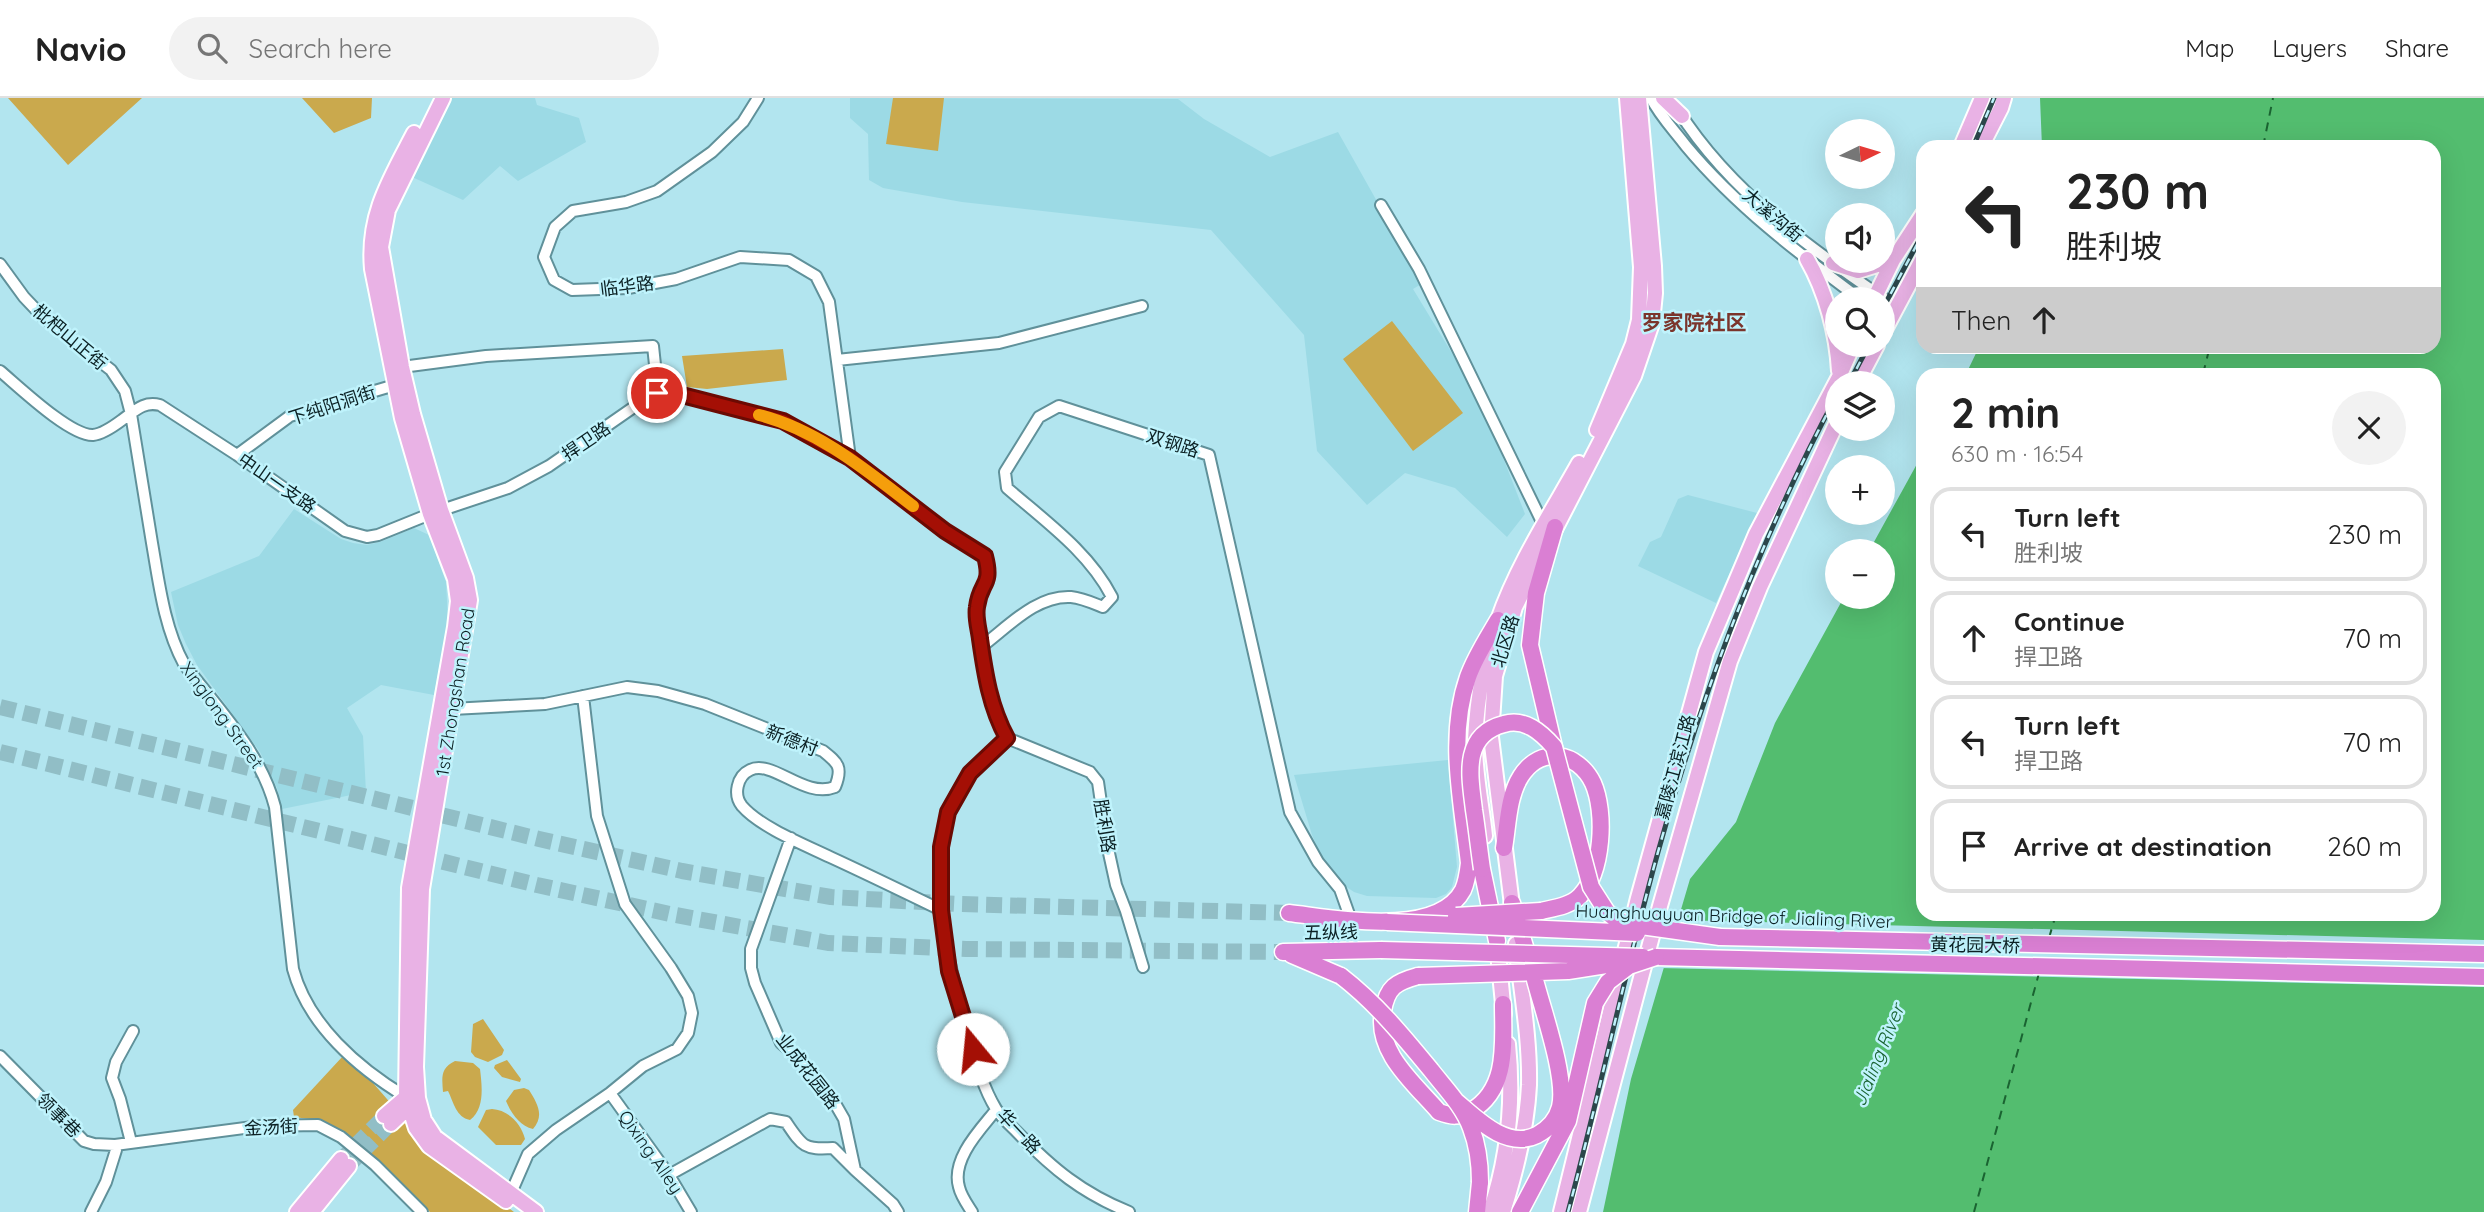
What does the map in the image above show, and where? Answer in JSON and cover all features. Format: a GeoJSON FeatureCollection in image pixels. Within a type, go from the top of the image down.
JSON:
{"type":"FeatureCollection","features":[{"type":"Feature","properties":{"kind":"highway"},"geometry":{"type":"LineString","coordinates":[[1550,526],[1533,608],[1530,645],[1591,887],[1607,912],[1627,924],[1720,937]]}},
{"type":"Feature","properties":{"kind":"highway"},"geometry":{"type":"LineString","coordinates":[[1417,918],[1443,909],[1463,891],[1467,878],[1469,863],[1457,760],[1458,715],[1462,694],[1476,658],[1497,620]]}},
{"type":"Feature","properties":{"kind":"highway"},"geometry":{"type":"LineString","coordinates":[[1497,941],[1482,869],[1470,773],[1472,753],[1476,743],[1490,729],[1509,723],[1519,723],[1538,730],[1555,747]]}},
{"type":"Feature","properties":{"kind":"highway"},"geometry":{"type":"LineString","coordinates":[[1388,922],[1541,911],[1564,905],[1580,896],[1591,878],[1601,842],[1601,816],[1593,784],[1582,769],[1564,756],[1546,756],[1532,764],[1520,777],[1511,805],[1504,848]]}},
{"type":"Feature","properties":{"kind":"highway"},"geometry":{"type":"LineString","coordinates":[[1457,1102],[1484,1125],[1517,1139],[1532,1138],[1543,1132],[1553,1122],[1560,1107],[1558,1068],[1512,903]]}},
{"type":"Feature","properties":{"kind":"highway","name":"五纵线"},"geometry":{"type":"LineString","coordinates":[[1289,913],[1356,921]]}},
{"type":"Feature","properties":{"kind":"highway","name":"Huanghuayuan Bridge of Jialing River"},"geometry":{"type":"LineString","coordinates":[[1356,921],[1720,937],[2484,954]]}},
{"type":"Feature","properties":{"kind":"highway","name":"五纵线"},"geometry":{"type":"LineString","coordinates":[[1381,950],[1283,952],[1341,976],[1366,995],[1457,1102]]}},
{"type":"Feature","properties":{"kind":"highway","name":"黄花园大桥"},"geometry":{"type":"LineString","coordinates":[[1381,950],[2484,977]]}},
{"type":"Feature","properties":{"kind":"highway"},"geometry":{"type":"LineString","coordinates":[[1503,1004],[1504,1050],[1501,1072],[1494,1087],[1487,1098],[1460,1116],[1439,1112],[1394,1059],[1384,1043],[1380,1023],[1385,996],[1398,982],[1418,976],[1568,971],[1656,957]]}},
{"type":"Feature","properties":{"kind":"highway"},"geometry":{"type":"LineString","coordinates":[[1520,1212],[1568,1121],[1595,1003],[1608,982],[1629,966],[1656,957]]}},
{"type":"Feature","properties":{"kind":"highway"},"geometry":{"type":"LineString","coordinates":[[1457,1102],[1471,1126],[1479,1153],[1477,1212]]}},
{"type":"Feature","properties":{"kind":"main road","name":"1st Zhongshan Road"},"geometry":{"type":"LineString","coordinates":[[433,98],[385,189],[372,227],[370,247],[395,386],[455,579],[457,601],[453,640],[409,888],[411,1101],[416,1128],[429,1146],[521,1212]]}},
{"type":"Feature","properties":{"kind":"main road","name":"1st Zhongshan Road"},"geometry":{"type":"LineString","coordinates":[[443,98],[395,193],[383,225],[381,247],[402,367],[435,512],[466,578],[470,600],[422,889],[416,1066],[411,1101],[435,1136],[537,1212]]}},
{"type":"Feature","properties":{"kind":"main road","name":"北区路"},"geometry":{"type":"LineString","coordinates":[[1503,1212],[1521,1143],[1529,1081],[1512,903],[1491,737],[1495,676],[1516,607],[1633,344],[1639,320],[1641,267],[1627,98]]}},
{"type":"Feature","properties":{"kind":"main road"},"geometry":{"type":"LineString","coordinates":[[1628,120],[1633,98]]}},
{"type":"Feature","properties":{"kind":"main road","name":"北区路"},"geometry":{"type":"LineString","coordinates":[[1490,1212],[1505,1155],[1509,1121],[1510,1062],[1475,743],[1482,679],[1497,620],[1514,582],[1550,526],[1634,376],[1652,323],[1654,265],[1639,98]]}},
{"type":"Feature","properties":{"kind":"main road"},"geometry":{"type":"LineString","coordinates":[[1663,98],[1682,116]]}},
{"type":"Feature","properties":{"kind":"main road"},"geometry":{"type":"LineString","coordinates":[[1964,140],[1982,98]]}},
{"type":"Feature","properties":{"kind":"main road"},"geometry":{"type":"LineString","coordinates":[[1985,140],[2004,98]]}},
{"type":"Feature","properties":{"kind":"main road"},"geometry":{"type":"LineString","coordinates":[[1895,257],[1916,225]]}},
{"type":"Feature","properties":{"kind":"main road"},"geometry":{"type":"LineString","coordinates":[[1807,259],[1826,303],[1839,371]]}},
{"type":"Feature","properties":{"kind":"main road"},"geometry":{"type":"LineString","coordinates":[[1895,306],[1916,270]]}},
{"type":"Feature","properties":{"kind":"main road","name":"嘉陵江滨江路"},"geometry":{"type":"LineString","coordinates":[[1561,1212],[1638,898],[1706,652],[1756,534],[1825,403]]}},
{"type":"Feature","properties":{"kind":"main road","name":"嘉陵江滨江路"},"geometry":{"type":"LineString","coordinates":[[1579,1212],[1660,906],[1730,661],[1760,587],[1828,441]]}},
{"type":"Feature","properties":{"kind":"main road"},"geometry":{"type":"LineString","coordinates":[[388,1120],[411,1101]]}},
{"type":"Feature","properties":{"kind":"main road"},"geometry":{"type":"LineString","coordinates":[[1509,1121],[1509,1151],[1514,1151],[1521,1143]]}},
{"type":"Feature","properties":{"kind":"main road"},"geometry":{"type":"LineString","coordinates":[[297,1212],[345,1163],[312,1212]]}},
{"type":"Feature","properties":{"kind":"street","name":"临华路"},"geometry":{"type":"LineString","coordinates":[[758,98],[743,122],[711,153],[657,191],[626,202],[573,211],[555,228],[544,257],[554,280],[572,290],[628,288],[676,279],[740,257],[789,260],[816,276],[829,303],[850,458]]}},
{"type":"Feature","properties":{"kind":"street","name":"大溪沟街"},"geometry":{"type":"LineString","coordinates":[[1651,98],[1662,116],[1720,186],[1844,287]]}},
{"type":"Feature","properties":{"kind":"street","name":"大溪沟街"},"geometry":{"type":"LineString","coordinates":[[1671,98],[1682,116],[1738,186],[1825,257]]}},
{"type":"Feature","properties":{"kind":"street"},"geometry":{"type":"LineString","coordinates":[[1381,205],[1419,269],[1550,526]]}},
{"type":"Feature","properties":{"kind":"street","name":"枇杷山正街"},"geometry":{"type":"LineString","coordinates":[[0,264],[42,316],[111,370],[125,391],[131,414]]}},
{"type":"Feature","properties":{"kind":"street","name":"大溪沟街"},"geometry":{"type":"LineString","coordinates":[[1845,273],[1863,287]]}},
{"type":"Feature","properties":{"kind":"street"},"geometry":{"type":"LineString","coordinates":[[837,360],[999,343],[1142,306]]}},
{"type":"Feature","properties":{"kind":"street"},"geometry":{"type":"LineString","coordinates":[[402,367],[486,356],[653,346],[657,393],[682,395],[783,421],[850,458],[945,531],[985,556],[990,575],[976,608],[986,682],[996,720],[1007,738]]}},
{"type":"Feature","properties":{"kind":"street"},"geometry":{"type":"LineString","coordinates":[[0,371],[60,421],[77,431],[93,435],[109,429],[131,414]]}},
{"type":"Feature","properties":{"kind":"street","name":"下纯阳洞街"},"geometry":{"type":"LineString","coordinates":[[237,455],[290,416],[395,386]]}},
{"type":"Feature","properties":{"kind":"street","name":"捍卫路"},"geometry":{"type":"LineString","coordinates":[[435,512],[508,488],[549,466],[657,393]]}},
{"type":"Feature","properties":{"kind":"street","name":"中山一支路"},"geometry":{"type":"LineString","coordinates":[[131,414],[141,405],[160,404],[345,531],[356,535],[378,535],[435,512]]}},
{"type":"Feature","properties":{"kind":"street","name":"双钢路"},"geometry":{"type":"LineString","coordinates":[[981,647],[1042,601],[1055,597],[1075,597],[1103,607],[1112,597],[1104,582],[1080,552],[1007,488],[1005,472],[1039,417],[1059,406],[1209,455],[1290,812],[1318,862],[1340,889],[1356,921]]}},
{"type":"Feature","properties":{"kind":"street","name":"Xinglong Street"},"geometry":{"type":"LineString","coordinates":[[131,414],[156,563],[175,648],[184,664],[255,758],[271,790],[293,969],[298,990],[308,1007],[354,1060],[375,1078],[411,1101]]}},
{"type":"Feature","properties":{"kind":"street","name":"新德村"},"geometry":{"type":"LineString","coordinates":[[452,709],[545,704],[627,687],[658,691],[705,704],[822,751],[837,761],[840,775],[835,787],[824,791],[813,789],[762,767],[751,769],[742,775],[737,787],[739,803],[750,814],[791,838],[941,910]]}},
{"type":"Feature","properties":{"kind":"street"},"geometry":{"type":"LineString","coordinates":[[511,1193],[528,1154],[643,1066],[677,1049],[688,1033],[692,1013],[688,996],[671,968],[625,904],[597,816],[583,696]]}},
{"type":"Feature","properties":{"kind":"street","name":"华一路"},"geometry":{"type":"LineString","coordinates":[[1007,738],[970,773],[948,812],[941,847],[941,910],[949,971],[973,1049],[996,1110],[1075,1185],[1111,1209],[1129,1212]]}},
{"type":"Feature","properties":{"kind":"street","name":"胜利路"},"geometry":{"type":"LineString","coordinates":[[1007,738],[1090,772],[1098,782],[1116,885],[1143,967]]}},
{"type":"Feature","properties":{"kind":"street","name":"业成花园路"},"geometry":{"type":"LineString","coordinates":[[791,838],[751,949],[751,968],[781,1043],[804,1063],[829,1093],[844,1119],[855,1170]]}},
{"type":"Feature","properties":{"kind":"street"},"geometry":{"type":"LineString","coordinates":[[131,1142],[112,1077],[116,1062],[133,1031]]}},
{"type":"Feature","properties":{"kind":"street","name":"领事巷"},"geometry":{"type":"LineString","coordinates":[[0,1056],[84,1140],[94,1144],[131,1142]]}},
{"type":"Feature","properties":{"kind":"street","name":"Qixing Alley"},"geometry":{"type":"LineString","coordinates":[[610,1093],[669,1175],[691,1212]]}},
{"type":"Feature","properties":{"kind":"street"},"geometry":{"type":"LineString","coordinates":[[972,1212],[959,1188],[957,1175],[971,1140],[996,1110]]}},
{"type":"Feature","properties":{"kind":"street"},"geometry":{"type":"LineString","coordinates":[[669,1175],[770,1119],[786,1122],[800,1143],[811,1149],[833,1148],[893,1204],[898,1212]]}},
{"type":"Feature","properties":{"kind":"street","name":"金汤街"},"geometry":{"type":"LineString","coordinates":[[131,1142],[260,1126],[318,1125],[341,1137],[422,1212]]}},
{"type":"Feature","properties":{"kind":"street"},"geometry":{"type":"LineString","coordinates":[[91,1212],[109,1175],[115,1144]]}},
{"type":"Feature","properties":{"kind":"shaded area"},"geometry":{"type":"Polygon","coordinates":[[[8,98],[142,98],[68,165],[8,98]]]}},
{"type":"Feature","properties":{"kind":"shaded area"},"geometry":{"type":"Polygon","coordinates":[[[302,98],[372,98],[371,118],[334,133],[302,98]]]}},
{"type":"Feature","properties":{"kind":"shaded area"},"geometry":{"type":"Polygon","coordinates":[[[452,98],[535,98],[537,105],[579,118],[586,142],[518,181],[500,166],[463,200],[412,177],[452,98]]]}},
{"type":"Feature","properties":{"kind":"shaded area"},"geometry":{"type":"Polygon","coordinates":[[[850,98],[1178,99],[1204,119],[1270,157],[1338,132],[1423,283],[1413,289],[1481,401],[1525,514],[1507,537],[1455,488],[1405,473],[1367,505],[1317,451],[1304,335],[1211,230],[962,202],[883,188],[869,180],[868,134],[850,118],[850,98]]]}},
{"type":"Feature","properties":{"kind":"shaded area"},"geometry":{"type":"Polygon","coordinates":[[[893,98],[944,98],[938,151],[886,144],[893,98]]]}},
{"type":"Feature","properties":{"kind":"shaded area"},"geometry":{"type":"Polygon","coordinates":[[[1392,321],[1463,413],[1413,451],[1343,359],[1392,321]]]}},
{"type":"Feature","properties":{"kind":"shaded area"},"geometry":{"type":"Polygon","coordinates":[[[783,349],[787,380],[707,389],[687,387],[682,356],[783,349]]]}},
{"type":"Feature","properties":{"kind":"shaded area"},"geometry":{"type":"Polygon","coordinates":[[[1688,495],[1757,513],[1716,603],[1638,566],[1650,542],[1661,537],[1678,499],[1688,495]]]}},
{"type":"Feature","properties":{"kind":"shaded area"},"geometry":{"type":"Polygon","coordinates":[[[294,509],[341,539],[353,543],[367,545],[380,542],[414,528],[429,535],[446,582],[448,621],[434,695],[381,685],[347,708],[363,736],[366,792],[282,809],[277,788],[260,752],[197,665],[186,644],[178,625],[171,592],[259,556],[294,509]]]}},
{"type":"Feature","properties":{"kind":"shaded area"},"geometry":{"type":"Polygon","coordinates":[[[1448,760],[1457,867],[1452,887],[1446,894],[1436,898],[1367,896],[1342,884],[1323,861],[1312,835],[1294,775],[1448,760]]]}},
{"type":"Feature","properties":{"kind":"shaded area"},"geometry":{"type":"Polygon","coordinates":[[[483,1019],[504,1050],[502,1055],[488,1062],[475,1057],[471,1052],[473,1024],[483,1019]]]}},
{"type":"Feature","properties":{"kind":"shaded area"},"geometry":{"type":"Polygon","coordinates":[[[343,1056],[373,1083],[428,1146],[514,1212],[430,1212],[344,1133],[317,1120],[294,1117],[293,1110],[343,1056]]]}},
{"type":"Feature","properties":{"kind":"shaded area"},"geometry":{"type":"Polygon","coordinates":[[[507,1060],[521,1079],[520,1082],[502,1077],[494,1068],[507,1060]]]}},
{"type":"Feature","properties":{"kind":"shaded area"},"geometry":{"type":"Polygon","coordinates":[[[455,1061],[473,1063],[480,1069],[480,1104],[470,1120],[458,1113],[448,1091],[443,1092],[444,1070],[455,1061]]]}},
{"type":"Feature","properties":{"kind":"shaded area"},"geometry":{"type":"Polygon","coordinates":[[[514,1090],[529,1090],[538,1109],[539,1119],[533,1129],[516,1118],[506,1101],[514,1090]]]}},
{"type":"Feature","properties":{"kind":"shaded area"},"geometry":{"type":"Polygon","coordinates":[[[486,1110],[503,1112],[517,1123],[525,1139],[521,1145],[496,1145],[478,1127],[486,1110]]]}},
{"type":"Feature","properties":{"kind":"water","name":"Jialing River"},"geometry":{"type":"Polygon","coordinates":[[[2040,98],[2484,98],[2484,1212],[1603,1212],[1631,1079],[1690,879],[1736,822],[1775,723],[1837,609],[1895,609],[1895,539],[1876,539],[1883,525],[1895,525],[1895,504],[1916,466],[1916,921],[2441,921],[2441,368],[1969,368],[1976,354],[2441,354],[2441,140],[2042,140],[2040,98]]]}},
{"type":"Feature","properties":{"kind":"pier"},"geometry":{"type":"Polygon","coordinates":[[[1674,920],[2484,940],[2484,987],[1660,968],[1674,920]]]}},
{"type":"Feature","properties":{"kind":"ferry route"},"geometry":{"type":"LineString","coordinates":[[2264,140],[2273,98]]}},
{"type":"Feature","properties":{"kind":"ferry route"},"geometry":{"type":"LineString","coordinates":[[2204,368],[2208,354]]}},
{"type":"Feature","properties":{"kind":"ferry route"},"geometry":{"type":"LineString","coordinates":[[2049,938],[2054,921]]}},
{"type":"Feature","properties":{"kind":"ferry route"},"geometry":{"type":"LineString","coordinates":[[1974,1212],[2039,973]]}},
{"type":"Feature","properties":{"kind":"tunnel"},"geometry":{"type":"LineString","coordinates":[[0,707],[539,839],[682,871],[831,897],[958,904],[1289,913]]}},
{"type":"Feature","properties":{"kind":"tunnel"},"geometry":{"type":"LineString","coordinates":[[0,752],[537,885],[670,914],[828,943],[966,949],[1283,952]]}},
{"type":"Feature","properties":{"kind":"tunnel"},"geometry":{"type":"LineString","coordinates":[[341,1159],[384,1116]]}},
{"type":"Feature","properties":{"kind":"tunnel"},"geometry":{"type":"LineString","coordinates":[[349,1166],[391,1124]]}},
{"type":"Feature","properties":{"kind":"railway"},"geometry":{"type":"LineString","coordinates":[[1976,140],[1994,98]]}},
{"type":"Feature","properties":{"kind":"railway"},"geometry":{"type":"LineString","coordinates":[[1894,287],[1916,246]]}},
{"type":"Feature","properties":{"kind":"railway"},"geometry":{"type":"LineString","coordinates":[[1855,371],[1863,357]]}},
{"type":"Feature","properties":{"kind":"railway"},"geometry":{"type":"LineString","coordinates":[[1568,1212],[1646,897],[1694,734],[1758,560],[1825,419]]}},
{"type":"Feature","properties":{"kind":"slow traffic"},"geometry":{"type":"LineString","coordinates":[[759,415],[783,421],[850,458],[913,506]]}},
{"type":"Feature","properties":{"kind":"district","name":"罗家院社区"},"geometry":{"type":"Point","coordinates":[1694,322]}},
{"type":"Feature","properties":{"kind":"route"},"geometry":{"type":"LineString","coordinates":[[657,393],[682,395],[783,421],[850,458],[945,531],[985,556],[990,575],[976,608],[986,682],[996,720],[1007,738],[970,773],[948,812],[940,868],[941,910],[949,971],[973,1049]]}}]}
